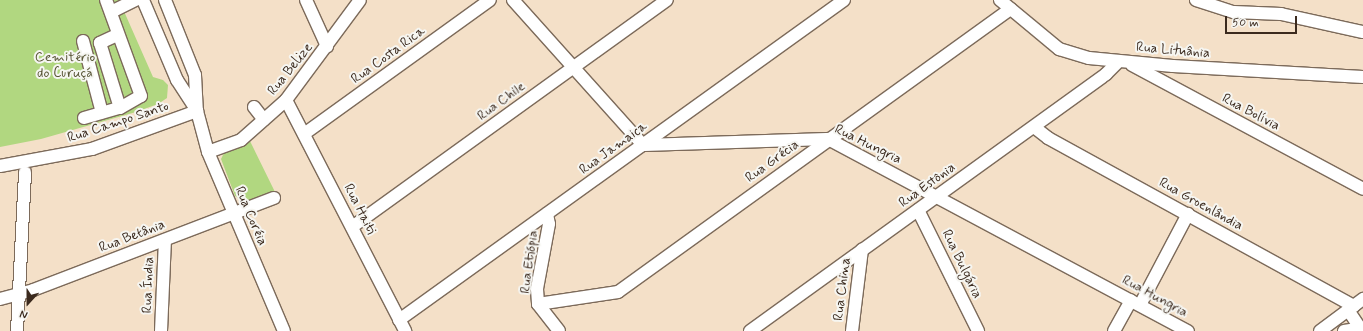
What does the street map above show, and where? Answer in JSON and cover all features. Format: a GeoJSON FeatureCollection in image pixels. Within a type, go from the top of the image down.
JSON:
{"type":"FeatureCollection","features":[{"type":"Feature","properties":{"kind":"street"},"geometry":{"type":"LineString","coordinates":[[84,118],[120,108],[141,96],[117,35],[106,0]]}},
{"type":"Feature","properties":{"kind":"street"},"geometry":{"type":"LineString","coordinates":[[111,12],[136,0]]}},
{"type":"Feature","properties":{"kind":"street","name":"Rua Coréia"},"geometry":{"type":"LineString","coordinates":[[143,0],[177,80],[197,111]]}},
{"type":"Feature","properties":{"kind":"street","name":"Rua Coréia"},"geometry":{"type":"LineString","coordinates":[[165,0],[195,75],[197,111],[208,152],[284,331]]}},
{"type":"Feature","properties":{"kind":"street"},"geometry":{"type":"LineString","coordinates":[[306,0],[327,46]]}},
{"type":"Feature","properties":{"kind":"street","name":"Rua Belize"},"geometry":{"type":"LineString","coordinates":[[208,152],[236,143],[286,100],[360,0]]}},
{"type":"Feature","properties":{"kind":"street","name":"Rua Costa Rica"},"geometry":{"type":"LineString","coordinates":[[304,134],[490,0]]}},
{"type":"Feature","properties":{"kind":"street"},"geometry":{"type":"LineString","coordinates":[[513,0],[643,145]]}},
{"type":"Feature","properties":{"kind":"street","name":"Rua Chile"},"geometry":{"type":"LineString","coordinates":[[352,227],[667,0]]}},
{"type":"Feature","properties":{"kind":"street","name":"Rua Jamaica"},"geometry":{"type":"LineString","coordinates":[[402,326],[547,214],[844,0]]}},
{"type":"Feature","properties":{"kind":"street","name":"Rua Lituânia"},"geometry":{"type":"LineString","coordinates":[[1000,0],[1059,49],[1089,58],[1363,77]]}},
{"type":"Feature","properties":{"kind":"street"},"geometry":{"type":"LineString","coordinates":[[1196,0],[1234,12],[1285,15],[1363,32]]}},
{"type":"Feature","properties":{"kind":"street","name":"Rua Grécia"},"geometry":{"type":"LineString","coordinates":[[538,304],[618,292],[828,139],[1011,9]]}},
{"type":"Feature","properties":{"kind":"street"},"geometry":{"type":"LineString","coordinates":[[117,35],[100,43],[120,108]]}},
{"type":"Feature","properties":{"kind":"street"},"geometry":{"type":"LineString","coordinates":[[83,40],[102,113]]}},
{"type":"Feature","properties":{"kind":"street","name":"Rua Estônia"},"geometry":{"type":"LineString","coordinates":[[750,331],[1034,127],[1122,61]]}},
{"type":"Feature","properties":{"kind":"street","name":"Rua Bolívia"},"geometry":{"type":"LineString","coordinates":[[1122,61],[1363,189]]}},
{"type":"Feature","properties":{"kind":"street","name":"Rua Haiti"},"geometry":{"type":"LineString","coordinates":[[286,100],[402,326]]}},
{"type":"Feature","properties":{"kind":"street"},"geometry":{"type":"LineString","coordinates":[[254,107],[264,120]]}},
{"type":"Feature","properties":{"kind":"street","name":"Rua Campo Santo"},"geometry":{"type":"LineString","coordinates":[[0,166],[92,149],[197,111]]}},
{"type":"Feature","properties":{"kind":"street","name":"Rua Groenlândia"},"geometry":{"type":"LineString","coordinates":[[1034,127],[1048,138],[1355,305]]}},
{"type":"Feature","properties":{"kind":"street","name":"Rua Hungria"},"geometry":{"type":"LineString","coordinates":[[643,145],[828,139],[1188,331]]}},
{"type":"Feature","properties":{"kind":"street"},"geometry":{"type":"LineString","coordinates":[[18,331],[25,172]]}},
{"type":"Feature","properties":{"kind":"street","name":"Rua Betânia"},"geometry":{"type":"LineString","coordinates":[[0,299],[19,294],[274,198]]}},
{"type":"Feature","properties":{"kind":"street","name":"Rua Bulgária"},"geometry":{"type":"LineString","coordinates":[[918,210],[978,330]]}},
{"type":"Feature","properties":{"kind":"street","name":"Rua Etiópia"},"geometry":{"type":"LineString","coordinates":[[547,214],[549,224],[537,289],[538,304],[559,331]]}},
{"type":"Feature","properties":{"kind":"street"},"geometry":{"type":"LineString","coordinates":[[1114,331],[1136,302],[1188,214]]}},
{"type":"Feature","properties":{"kind":"street","name":"Rua Índia"},"geometry":{"type":"LineString","coordinates":[[161,331],[164,240]]}},
{"type":"Feature","properties":{"kind":"street","name":"Rua China"},"geometry":{"type":"LineString","coordinates":[[852,331],[862,250]]}},
{"type":"Feature","properties":{"kind":"street"},"geometry":{"type":"LineString","coordinates":[[1320,331],[1355,305],[1361,328],[1344,331]]}},
{"type":"Feature","properties":{"kind":"green space","name":"Cemitério do Curuçá"},"geometry":{"type":"Polygon","coordinates":[[[0,0],[119,0],[153,77],[163,80],[168,85],[167,98],[158,104],[136,112],[41,139],[0,147],[0,0]]]}},
{"type":"Feature","properties":{"kind":"green space"},"geometry":{"type":"Polygon","coordinates":[[[249,139],[275,192],[247,203],[235,196],[221,159],[224,153],[238,147],[249,139]]]}}]}
